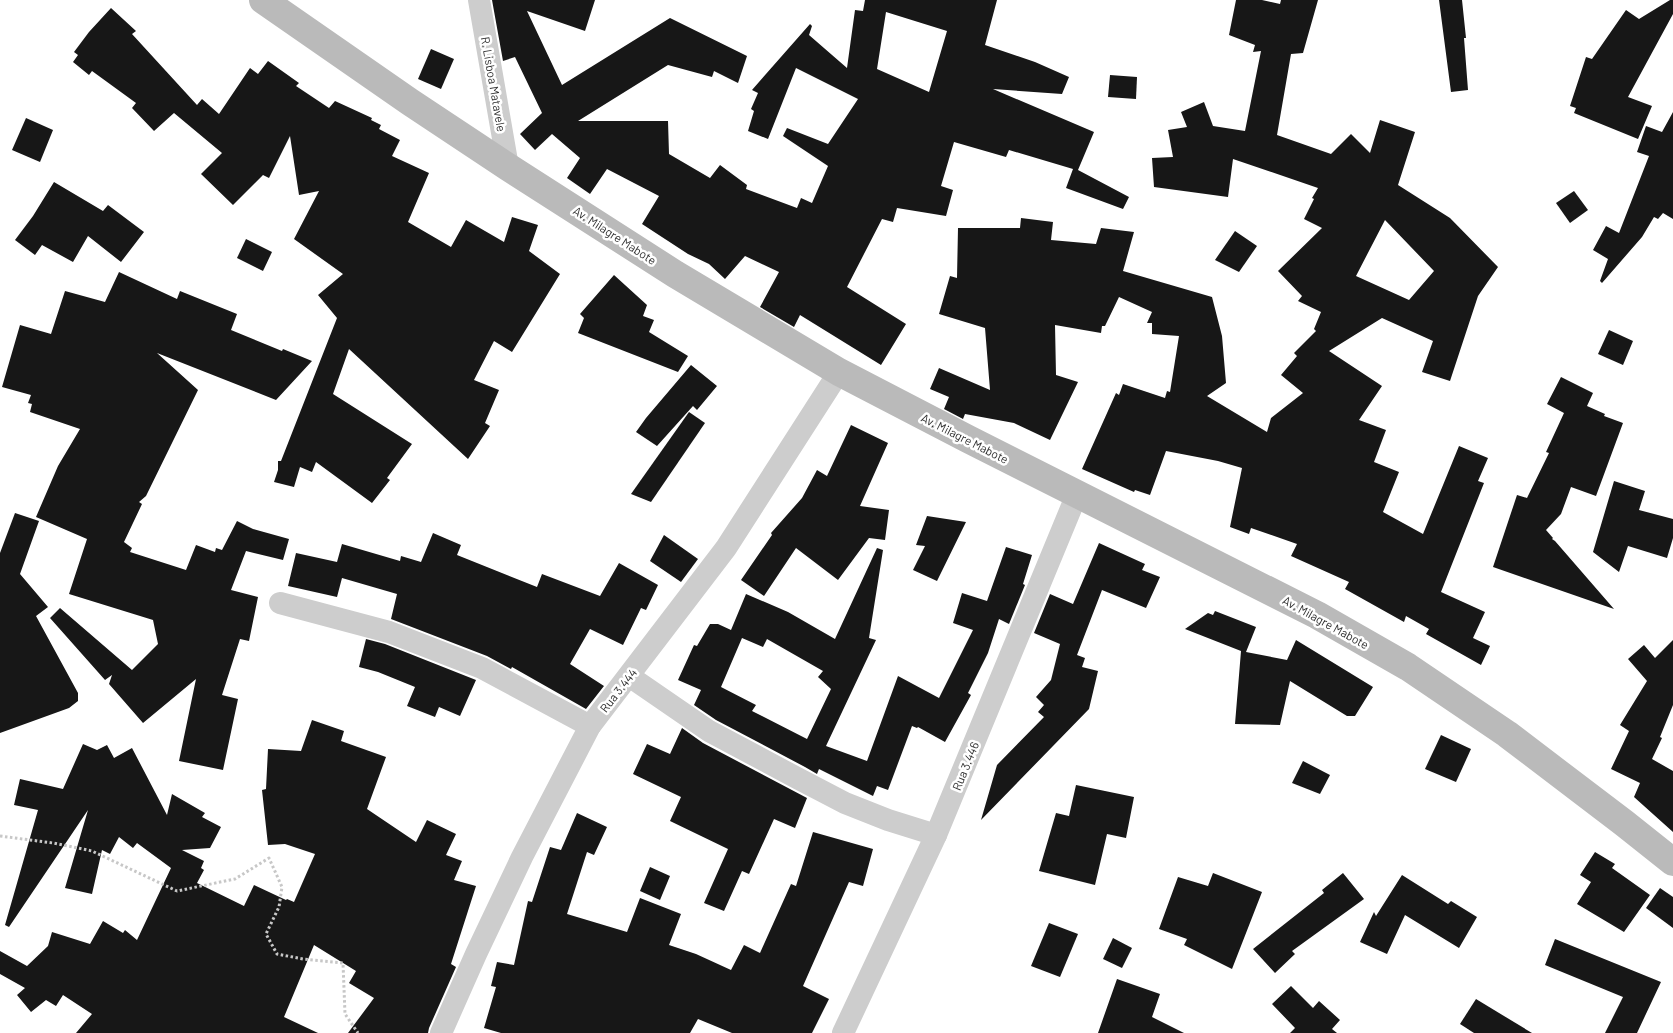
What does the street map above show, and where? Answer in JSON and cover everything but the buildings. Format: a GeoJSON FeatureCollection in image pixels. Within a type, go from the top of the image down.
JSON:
{"type":"FeatureCollection","features":[{"type":"Feature","properties":{"kind":"street","name":"Av. Milagre Mabote"},"geometry":{"type":"LineString","coordinates":[[263,0],[508,167],[675,274],[839,372],[1317,615],[1408,668],[1507,734],[1673,862]]}},
{"type":"Feature","properties":{"kind":"street","name":"R. Lisboa Matavele"},"geometry":{"type":"LineString","coordinates":[[479,0],[508,167]]}},
{"type":"Feature","properties":{"kind":"street","name":"Rua 3.444"},"geometry":{"type":"LineString","coordinates":[[441,1033],[522,857],[590,726],[726,548],[839,372]]}},
{"type":"Feature","properties":{"kind":"street","name":"Rua 3.446"},"geometry":{"type":"LineString","coordinates":[[843,1033],[936,835],[1077,494]]}},
{"type":"Feature","properties":{"kind":"street"},"geometry":{"type":"LineString","coordinates":[[280,603],[389,632],[482,668],[590,726]]}},
{"type":"Feature","properties":{"kind":"street"},"geometry":{"type":"LineString","coordinates":[[629,676],[709,731],[845,803],[888,820],[936,835]]}},
{"type":"Feature","properties":{"kind":"path"},"geometry":{"type":"LineString","coordinates":[[0,836],[53,843],[92,851],[176,891],[235,879],[269,858],[282,887],[279,907],[266,934],[276,954],[343,963],[345,1014],[358,1033]]}}]}
